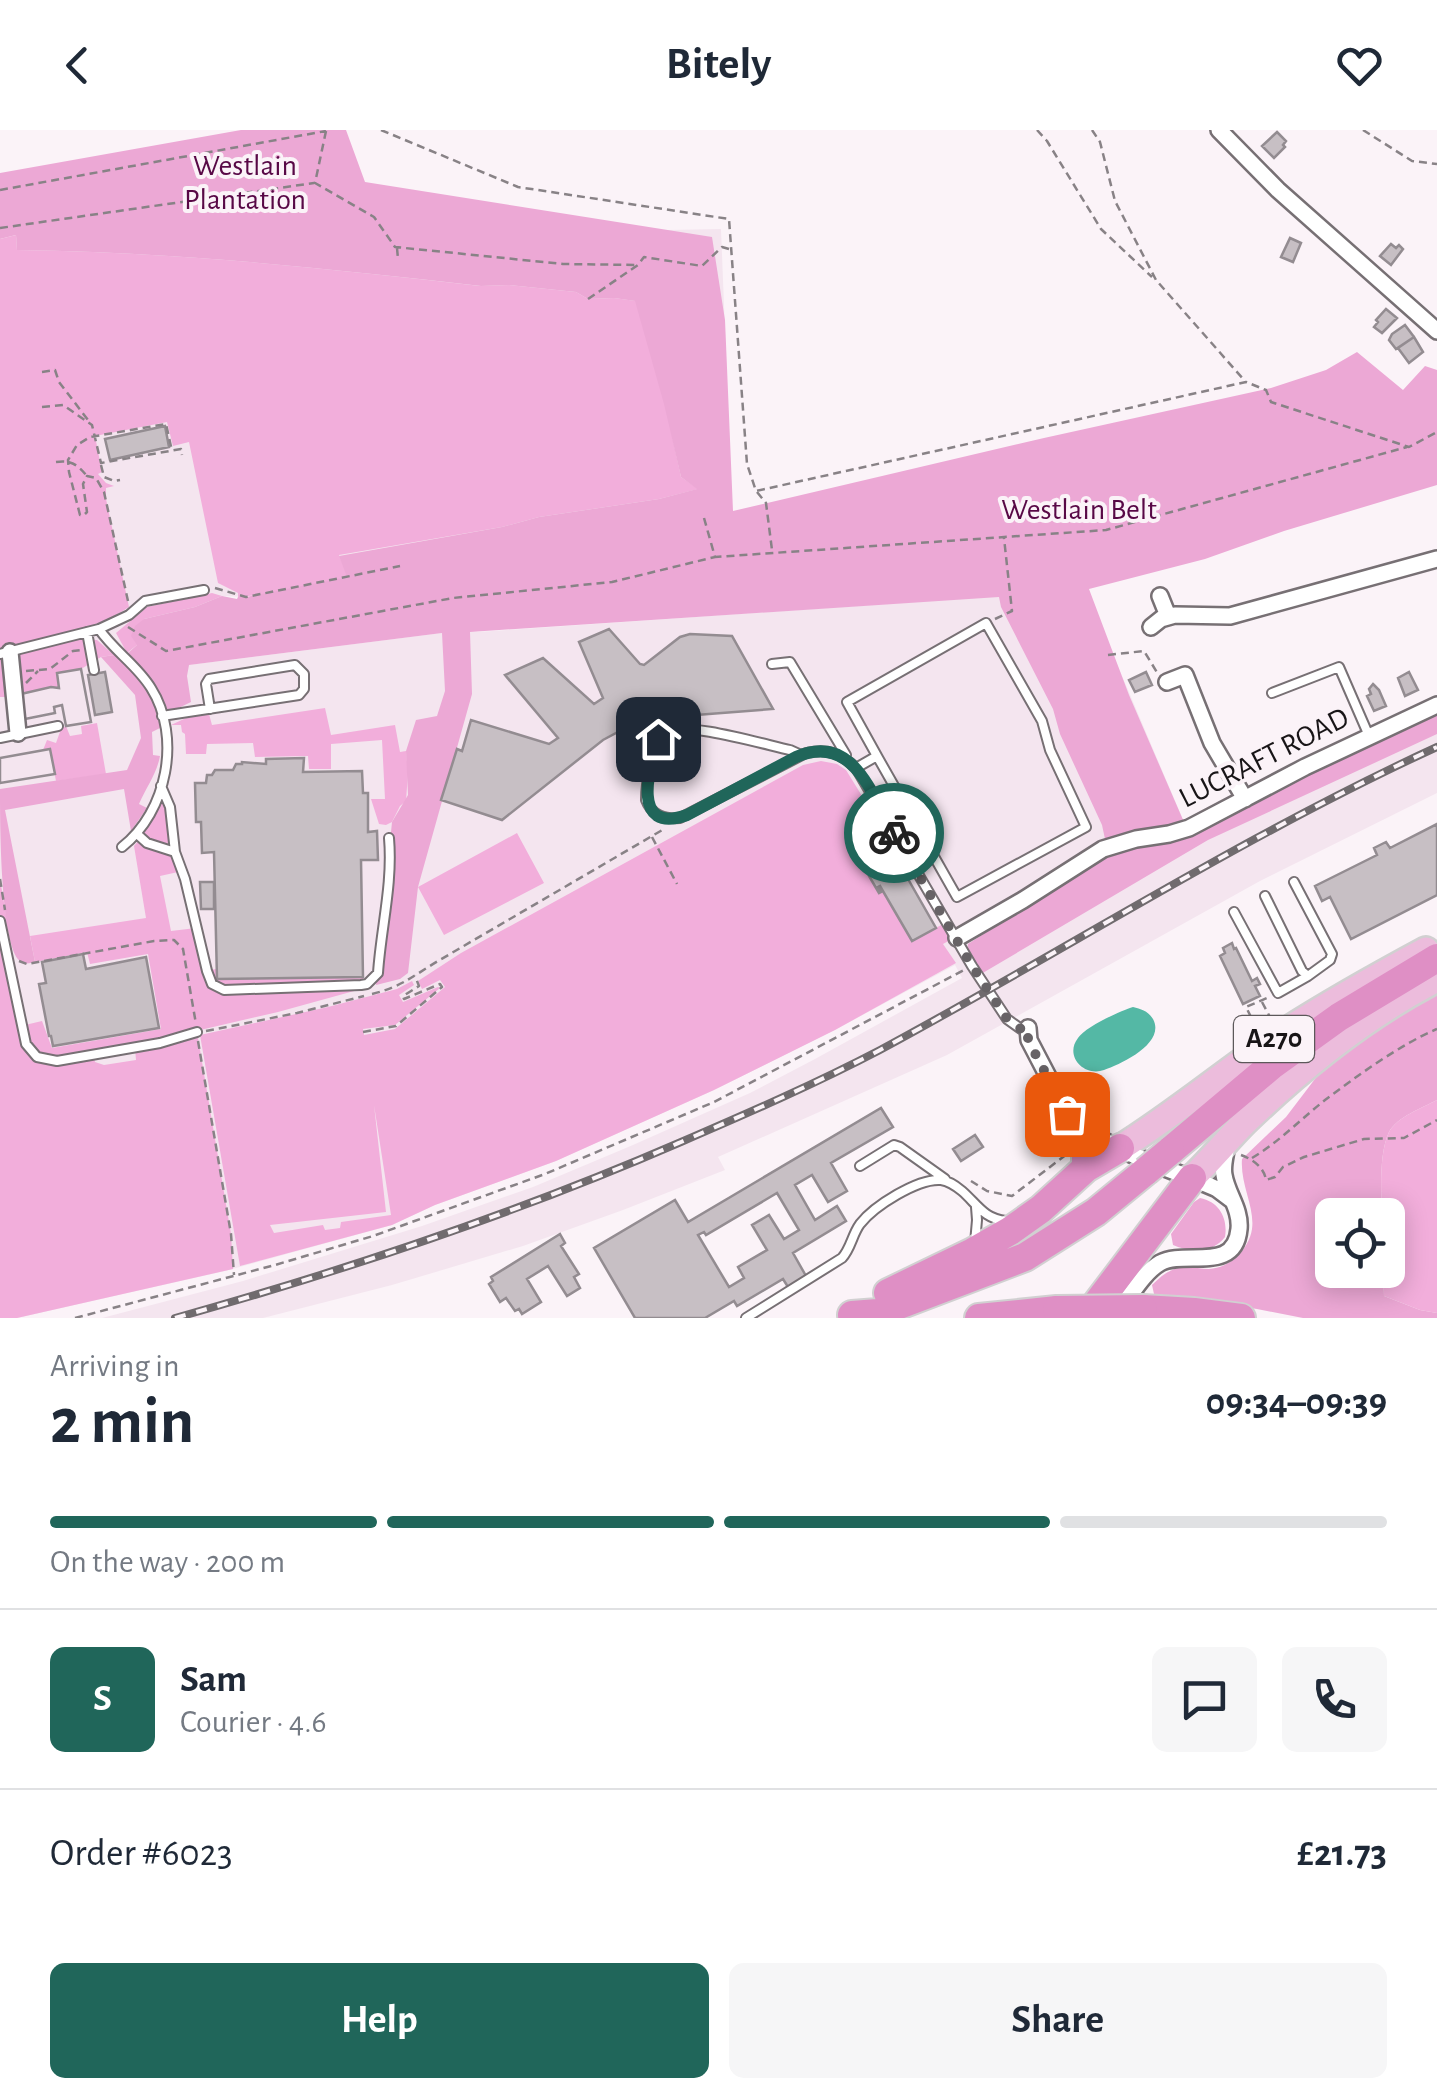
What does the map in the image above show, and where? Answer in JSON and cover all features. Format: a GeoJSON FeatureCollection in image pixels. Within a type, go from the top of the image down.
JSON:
{"type":"FeatureCollection","features":[{"type":"Feature","properties":{"kind":"highway"},"geometry":{"type":"LineString","coordinates":[[847,1316],[878,1313],[1025,1257],[1085,1220],[1271,1066],[1325,1027],[1437,958]]}},
{"type":"Feature","properties":{"kind":"highway"},"geometry":{"type":"LineString","coordinates":[[847,1316],[973,1252],[1027,1219],[1082,1144],[1120,1148]]}},
{"type":"Feature","properties":{"kind":"highway"},"geometry":{"type":"LineString","coordinates":[[1086,1318],[1192,1178]]}},
{"type":"Feature","properties":{"kind":"highway"},"geometry":{"type":"LineString","coordinates":[[979,1318],[1058,1310],[1143,1309],[1241,1318]]}},
{"type":"Feature","properties":{"kind":"main road","name":"A270"},"geometry":{"type":"LineString","coordinates":[[1120,1148],[1337,998],[1437,946]]}},
{"type":"Feature","properties":{"kind":"main road","name":"A270"},"geometry":{"type":"LineString","coordinates":[[1192,1178],[1231,1146],[1267,1102],[1346,1037],[1437,979]]}},
{"type":"Feature","properties":{"kind":"street"},"geometry":{"type":"LineString","coordinates":[[1220,130],[1278,190],[1437,330]]}},
{"type":"Feature","properties":{"kind":"street"},"geometry":{"type":"LineString","coordinates":[[1151,628],[1168,616],[1230,616],[1251,604],[1437,558]]}},
{"type":"Feature","properties":{"kind":"street"},"geometry":{"type":"LineString","coordinates":[[1160,596],[1168,616]]}},
{"type":"Feature","properties":{"kind":"street"},"geometry":{"type":"LineString","coordinates":[[5,653],[12,673],[18,734]]}},
{"type":"Feature","properties":{"kind":"street"},"geometry":{"type":"LineString","coordinates":[[1164,680],[1201,668]]}},
{"type":"Feature","properties":{"kind":"street"},"geometry":{"type":"LineString","coordinates":[[1185,675],[1212,744],[1245,799]]}},
{"type":"Feature","properties":{"kind":"street","name":"LUCRAFT ROAD"},"geometry":{"type":"LineString","coordinates":[[957,938],[1102,848],[1189,828],[1437,705]]}},
{"type":"Feature","properties":{"kind":"street"},"geometry":{"type":"LineString","coordinates":[[1028,1028],[1028,1040],[1082,1144],[1100,1138],[1218,1189],[1233,1201]]}},
{"type":"Feature","properties":{"kind":"street"},"geometry":{"type":"LineString","coordinates":[[1112,1318],[1160,1263],[1176,1258],[1212,1258],[1233,1246],[1239,1220],[1224,1175],[1231,1146]]}},
{"type":"Feature","properties":{"kind":"lane"},"geometry":{"type":"LineString","coordinates":[[5,653],[118,622],[146,601],[204,590]]}},
{"type":"Feature","properties":{"kind":"lane"},"geometry":{"type":"LineString","coordinates":[[986,623],[1042,722],[1050,750],[1086,826],[957,897],[877,756],[847,702],[986,623]]}},
{"type":"Feature","properties":{"kind":"lane"},"geometry":{"type":"LineString","coordinates":[[99,629],[148,684],[162,716],[167,761],[149,816],[122,847]]}},
{"type":"Feature","properties":{"kind":"lane"},"geometry":{"type":"LineString","coordinates":[[87,632],[94,670]]}},
{"type":"Feature","properties":{"kind":"lane"},"geometry":{"type":"LineString","coordinates":[[772,664],[790,662],[972,966],[1007,1019],[1021,1029],[1028,1028]]}},
{"type":"Feature","properties":{"kind":"lane"},"geometry":{"type":"LineString","coordinates":[[162,716],[210,709],[299,694],[304,690],[304,674],[295,665],[209,679],[206,684],[210,709]]}},
{"type":"Feature","properties":{"kind":"lane"},"geometry":{"type":"LineString","coordinates":[[1272,693],[1338,667],[1369,736]]}},
{"type":"Feature","properties":{"kind":"lane"},"geometry":{"type":"LineString","coordinates":[[0,738],[58,726]]}},
{"type":"Feature","properties":{"kind":"lane"},"geometry":{"type":"LineString","coordinates":[[802,755],[711,732],[680,728],[666,731],[658,739],[646,800],[652,810],[665,818],[680,818],[815,751],[842,755],[854,766]]}},
{"type":"Feature","properties":{"kind":"lane"},"geometry":{"type":"LineString","coordinates":[[854,766],[877,756]]}},
{"type":"Feature","properties":{"kind":"lane"},"geometry":{"type":"LineString","coordinates":[[161,786],[170,807],[175,852],[186,878],[212,984],[224,990],[367,984],[378,973],[391,863],[389,838]]}},
{"type":"Feature","properties":{"kind":"lane"},"geometry":{"type":"LineString","coordinates":[[857,850],[892,829]]}},
{"type":"Feature","properties":{"kind":"lane"},"geometry":{"type":"LineString","coordinates":[[136,834],[147,843],[175,852]]}},
{"type":"Feature","properties":{"kind":"lane"},"geometry":{"type":"LineString","coordinates":[[1234,912],[1278,993],[1308,976],[1330,960],[1332,954],[1294,882]]}},
{"type":"Feature","properties":{"kind":"lane"},"geometry":{"type":"LineString","coordinates":[[1264,896],[1308,976]]}},
{"type":"Feature","properties":{"kind":"lane"},"geometry":{"type":"LineString","coordinates":[[0,921],[26,1044],[37,1057],[57,1061],[94,1056],[160,1044],[197,1032]]}},
{"type":"Feature","properties":{"kind":"lane"},"geometry":{"type":"LineString","coordinates":[[860,1166],[897,1146],[953,1184],[991,1218],[1027,1219]]}},
{"type":"Feature","properties":{"kind":"lane"},"geometry":{"type":"LineString","coordinates":[[746,1318],[842,1258],[861,1223],[891,1199],[932,1180],[953,1184]]}},
{"type":"Feature","properties":{"kind":"lane"},"geometry":{"type":"LineString","coordinates":[[973,1252],[976,1207]]}},
{"type":"Feature","properties":{"kind":"path"},"geometry":{"type":"LineString","coordinates":[[381,130],[518,187],[729,218],[747,464],[756,490],[766,503],[772,553]]}},
{"type":"Feature","properties":{"kind":"path"},"geometry":{"type":"LineString","coordinates":[[1037,130],[1100,230],[1156,280],[1246,382],[1266,390],[1272,402],[1408,447]]}},
{"type":"Feature","properties":{"kind":"path"},"geometry":{"type":"LineString","coordinates":[[1092,130],[1100,142],[1115,201],[1156,280]]}},
{"type":"Feature","properties":{"kind":"path"},"geometry":{"type":"LineString","coordinates":[[1362,130],[1412,161],[1437,164]]}},
{"type":"Feature","properties":{"kind":"path"},"geometry":{"type":"LineString","coordinates":[[0,190],[326,131],[315,182]]}},
{"type":"Feature","properties":{"kind":"path"},"geometry":{"type":"LineString","coordinates":[[0,228],[315,182],[374,217],[397,247],[398,259]]}},
{"type":"Feature","properties":{"kind":"path"},"geometry":{"type":"LineString","coordinates":[[397,247],[562,264],[638,265]]}},
{"type":"Feature","properties":{"kind":"path"},"geometry":{"type":"LineString","coordinates":[[588,299],[644,257],[702,266],[722,248],[731,249]]}},
{"type":"Feature","properties":{"kind":"path"},"geometry":{"type":"LineString","coordinates":[[42,372],[55,370],[59,382],[92,425],[104,476],[120,480]]}},
{"type":"Feature","properties":{"kind":"path"},"geometry":{"type":"LineString","coordinates":[[756,490],[1246,382]]}},
{"type":"Feature","properties":{"kind":"path"},"geometry":{"type":"LineString","coordinates":[[42,407],[63,404],[92,425]]}},
{"type":"Feature","properties":{"kind":"path"},"geometry":{"type":"LineString","coordinates":[[86,476],[83,484],[87,512],[82,516],[77,512],[68,460],[77,445],[95,436],[166,424],[172,451]]}},
{"type":"Feature","properties":{"kind":"path"},"geometry":{"type":"LineString","coordinates":[[118,622],[166,651],[453,598],[612,582],[715,556],[1106,530],[1408,447],[1437,432]]}},
{"type":"Feature","properties":{"kind":"path"},"geometry":{"type":"LineString","coordinates":[[101,464],[181,449],[182,455]]}},
{"type":"Feature","properties":{"kind":"path"},"geometry":{"type":"LineString","coordinates":[[56,462],[68,460],[80,467],[86,476],[96,478],[104,492],[129,616]]}},
{"type":"Feature","properties":{"kind":"path"},"geometry":{"type":"LineString","coordinates":[[704,518],[715,556]]}},
{"type":"Feature","properties":{"kind":"path"},"geometry":{"type":"LineString","coordinates":[[986,623],[1012,610],[1003,537]]}},
{"type":"Feature","properties":{"kind":"path"},"geometry":{"type":"LineString","coordinates":[[204,590],[216,588],[246,597],[400,566]]}},
{"type":"Feature","properties":{"kind":"path"},"geometry":{"type":"LineString","coordinates":[[12,673],[50,669],[72,651],[108,642]]}},
{"type":"Feature","properties":{"kind":"path"},"geometry":{"type":"LineString","coordinates":[[1108,656],[1144,650],[1164,680]]}},
{"type":"Feature","properties":{"kind":"path"},"geometry":{"type":"LineString","coordinates":[[197,1032],[297,1013],[395,988],[687,815]]}},
{"type":"Feature","properties":{"kind":"path"},"geometry":{"type":"LineString","coordinates":[[652,836],[678,884]]}},
{"type":"Feature","properties":{"kind":"path"},"geometry":{"type":"LineString","coordinates":[[75,1318],[324,1250],[544,1174],[714,1102],[957,974]]}},
{"type":"Feature","properties":{"kind":"path"},"geometry":{"type":"LineString","coordinates":[[363,1032],[396,1026],[442,987],[440,984],[404,999],[419,986],[414,976]]}},
{"type":"Feature","properties":{"kind":"path"},"geometry":{"type":"LineString","coordinates":[[1259,1033],[1246,1007],[1278,993]]}},
{"type":"Feature","properties":{"kind":"path"},"geometry":{"type":"LineString","coordinates":[[1261,1000],[1272,1021]]}},
{"type":"Feature","properties":{"kind":"path"},"geometry":{"type":"LineString","coordinates":[[1251,1159],[1374,1066],[1437,1029]]}},
{"type":"Feature","properties":{"kind":"path"},"geometry":{"type":"LineString","coordinates":[[1231,1146],[1265,1172],[1266,1180],[1304,1157],[1364,1139],[1404,1138],[1437,1120]]}},
{"type":"Feature","properties":{"kind":"path"},"geometry":{"type":"LineString","coordinates":[[971,1181],[986,1191],[1012,1196],[1082,1144]]}},
{"type":"Feature","properties":{"kind":"shaded area"},"geometry":{"type":"Polygon","coordinates":[[[721,229],[732,509],[704,518],[583,533],[246,597],[222,596],[188,665],[457,631],[1000,596],[1114,657],[1190,836],[1437,713],[1437,793],[1260,881],[947,1055],[718,1157],[725,1170],[623,1210],[523,1246],[263,1318],[102,1318],[243,1281],[533,1187],[750,1093],[815,1059],[962,978],[955,965],[714,1090],[556,1161],[392,1225],[225,1271],[17,1318],[0,1318],[0,239],[721,229]]]}},
{"type":"Feature","properties":{"kind":"shaded area"},"geometry":{"type":"Polygon","coordinates":[[[16,235],[17,250],[249,262],[480,286],[509,285],[576,292],[588,299],[636,301],[681,477],[698,489],[339,555],[348,577],[238,597],[238,593],[218,583],[189,442],[173,446],[167,422],[95,436],[102,472],[98,474],[114,486],[106,488],[106,499],[129,607],[83,629],[0,649],[0,239],[16,235]]]}},
{"type":"Feature","properties":{"kind":"shaded area"},"geometry":{"type":"Polygon","coordinates":[[[212,593],[222,596],[144,619],[137,645],[127,653],[116,633],[147,607],[212,593]]]}},
{"type":"Feature","properties":{"kind":"shaded area"},"geometry":{"type":"Polygon","coordinates":[[[80,639],[97,640],[114,655],[101,657],[81,669],[57,673],[59,688],[21,694],[9,722],[5,697],[0,697],[0,654],[80,639]]]}},
{"type":"Feature","properties":{"kind":"shaded area"},"geometry":{"type":"Polygon","coordinates":[[[325,708],[331,735],[395,725],[400,752],[406,751],[408,773],[406,801],[392,822],[379,824],[371,799],[385,799],[382,740],[331,744],[331,769],[309,769],[308,756],[255,757],[253,743],[207,744],[206,754],[186,754],[181,725],[171,725],[209,714],[212,725],[325,708]]]}},
{"type":"Feature","properties":{"kind":"shaded area"},"geometry":{"type":"Polygon","coordinates":[[[97,723],[106,774],[56,781],[50,749],[43,750],[47,740],[56,743],[66,726],[70,736],[82,734],[81,726],[97,723]]]}},
{"type":"Feature","properties":{"kind":"shaded area"},"geometry":{"type":"Polygon","coordinates":[[[821,761],[846,770],[883,830],[867,838],[860,828],[847,837],[858,857],[864,857],[873,874],[870,877],[880,893],[880,886],[912,941],[943,924],[952,939],[943,944],[956,963],[835,1030],[714,1090],[556,1161],[392,1225],[240,1266],[200,1035],[328,1007],[397,989],[412,981],[414,985],[399,995],[403,1002],[440,988],[395,1025],[363,1029],[364,1035],[395,1029],[445,987],[440,980],[422,989],[418,981],[461,953],[803,765],[821,761]],[[374,1105],[386,1212],[270,1225],[274,1233],[323,1225],[325,1230],[340,1228],[341,1222],[391,1215],[374,1105]]]}},
{"type":"Feature","properties":{"kind":"shaded area"},"geometry":{"type":"Polygon","coordinates":[[[161,786],[166,794],[172,853],[178,872],[160,876],[171,931],[196,928],[207,970],[217,969],[218,979],[363,977],[365,988],[93,1055],[95,1062],[104,1065],[136,1060],[135,1048],[197,1032],[231,1234],[233,1269],[17,1318],[0,1318],[0,879],[9,932],[3,926],[26,1044],[41,1057],[28,1043],[25,1025],[42,1021],[52,1048],[161,1029],[148,954],[90,964],[87,952],[35,962],[30,936],[146,918],[134,846],[161,786]]]}},
{"type":"Feature","properties":{"kind":"shaded area"},"geometry":{"type":"Polygon","coordinates":[[[517,833],[544,883],[444,935],[418,887],[517,833]]]}},
{"type":"Feature","properties":{"kind":"shaded area"},"geometry":{"type":"Polygon","coordinates":[[[1133,1007],[1153,1019],[1155,1028],[1148,1044],[1131,1058],[1104,1070],[1083,1068],[1073,1052],[1078,1038],[1103,1020],[1133,1007]]]}},
{"type":"Feature","properties":{"kind":"shaded area"},"geometry":{"type":"Polygon","coordinates":[[[1437,1100],[1437,1313],[1384,1296],[1384,1288],[1405,1288],[1405,1198],[1381,1198],[1381,1184],[1389,1132],[1404,1117],[1437,1100]]]}},
{"type":"Feature","properties":{"kind":"green space"},"geometry":{"type":"Polygon","coordinates":[[[241,130],[346,130],[365,182],[712,237],[725,320],[733,511],[1271,388],[1326,370],[1357,352],[1403,390],[1425,366],[1437,370],[1437,485],[1205,559],[1089,589],[1129,695],[1190,836],[1437,713],[1437,734],[1208,840],[981,974],[967,951],[968,944],[1108,853],[1102,825],[1060,734],[1053,709],[999,597],[470,632],[472,694],[418,887],[408,973],[376,985],[392,822],[408,795],[406,751],[416,720],[437,716],[445,691],[442,633],[189,665],[191,702],[162,716],[160,728],[152,732],[153,755],[160,756],[139,804],[147,808],[131,831],[124,789],[5,810],[35,962],[20,961],[13,950],[5,908],[0,789],[127,770],[141,738],[135,695],[101,657],[128,653],[137,645],[131,636],[135,626],[144,619],[222,596],[237,599],[347,577],[339,556],[697,489],[681,477],[635,301],[588,299],[576,292],[509,285],[481,286],[249,262],[17,250],[16,235],[0,239],[0,173],[241,130]]]}},
{"type":"Feature","properties":{"kind":"green space"},"geometry":{"type":"Polygon","coordinates":[[[1437,991],[1437,1100],[1404,1117],[1389,1132],[1382,1161],[1381,1198],[1315,1198],[1315,1288],[1384,1288],[1384,1296],[1437,1313],[1437,1318],[1303,1318],[1154,1294],[1152,1285],[1170,1271],[1182,1267],[1217,1268],[1237,1256],[1247,1244],[1252,1229],[1251,1212],[1242,1159],[1286,1117],[1334,1054],[1437,991]]]}},
{"type":"Feature","properties":{"kind":"green space"},"geometry":{"type":"Polygon","coordinates":[[[1200,1198],[1213,1203],[1221,1212],[1225,1237],[1201,1250],[1173,1245],[1171,1234],[1200,1198]]]}},
{"type":"Feature","properties":{"kind":"building"},"geometry":{"type":"Polygon","coordinates":[[[1277,132],[1286,141],[1274,158],[1262,146],[1277,132]]]}},
{"type":"Feature","properties":{"kind":"building"},"geometry":{"type":"Polygon","coordinates":[[[1290,238],[1301,243],[1293,262],[1281,257],[1290,238]]]}},
{"type":"Feature","properties":{"kind":"building"},"geometry":{"type":"Polygon","coordinates":[[[1391,244],[1403,249],[1391,265],[1380,256],[1391,244]]]}},
{"type":"Feature","properties":{"kind":"building"},"geometry":{"type":"Polygon","coordinates":[[[1386,309],[1397,318],[1382,333],[1374,327],[1386,309]]]}},
{"type":"Feature","properties":{"kind":"building"},"geometry":{"type":"Polygon","coordinates":[[[1405,325],[1414,337],[1396,349],[1389,340],[1405,325]]]}},
{"type":"Feature","properties":{"kind":"building"},"geometry":{"type":"Polygon","coordinates":[[[1414,337],[1423,352],[1409,363],[1398,348],[1414,337]]]}},
{"type":"Feature","properties":{"kind":"building"},"geometry":{"type":"Polygon","coordinates":[[[165,426],[169,447],[110,460],[105,439],[165,426]]]}},
{"type":"Feature","properties":{"kind":"building"},"geometry":{"type":"Polygon","coordinates":[[[609,629],[644,665],[680,637],[732,636],[773,709],[670,717],[633,724],[603,740],[502,820],[441,800],[471,720],[549,744],[558,738],[505,675],[543,658],[594,704],[603,698],[579,642],[609,629]]]}},
{"type":"Feature","properties":{"kind":"building"},"geometry":{"type":"Polygon","coordinates":[[[81,669],[91,722],[66,726],[62,705],[54,707],[55,713],[25,719],[21,694],[59,688],[57,673],[81,669]]]}},
{"type":"Feature","properties":{"kind":"building"},"geometry":{"type":"Polygon","coordinates":[[[81,669],[91,722],[66,726],[62,705],[54,707],[55,713],[25,719],[21,694],[59,688],[57,673],[81,669]]]}},
{"type":"Feature","properties":{"kind":"building"},"geometry":{"type":"Polygon","coordinates":[[[105,672],[112,712],[95,715],[88,675],[105,672]]]}},
{"type":"Feature","properties":{"kind":"building"},"geometry":{"type":"Polygon","coordinates":[[[1146,672],[1152,685],[1135,692],[1129,680],[1146,672]]]}},
{"type":"Feature","properties":{"kind":"building"},"geometry":{"type":"Polygon","coordinates":[[[1409,672],[1418,690],[1405,696],[1398,678],[1409,672]]]}},
{"type":"Feature","properties":{"kind":"building"},"geometry":{"type":"Polygon","coordinates":[[[1373,684],[1386,706],[1374,711],[1367,696],[1373,684]]]}},
{"type":"Feature","properties":{"kind":"building"},"geometry":{"type":"Polygon","coordinates":[[[50,749],[55,774],[0,783],[0,758],[50,749]]]}},
{"type":"Feature","properties":{"kind":"building"},"geometry":{"type":"Polygon","coordinates":[[[50,749],[55,774],[0,783],[0,758],[50,749]]]}},
{"type":"Feature","properties":{"kind":"building"},"geometry":{"type":"Polygon","coordinates":[[[304,758],[303,772],[362,771],[363,793],[368,793],[368,832],[377,831],[378,860],[361,860],[363,977],[217,979],[214,852],[202,853],[195,783],[206,783],[207,775],[215,770],[233,770],[242,762],[266,764],[266,759],[304,758]]]}},
{"type":"Feature","properties":{"kind":"building"},"geometry":{"type":"Polygon","coordinates":[[[1437,824],[1437,895],[1351,939],[1330,897],[1322,901],[1315,886],[1377,855],[1374,848],[1386,842],[1390,848],[1437,824]]]}},
{"type":"Feature","properties":{"kind":"building"},"geometry":{"type":"Polygon","coordinates":[[[888,844],[936,928],[912,941],[880,886],[879,893],[869,876],[873,874],[864,857],[888,844]]]}},
{"type":"Feature","properties":{"kind":"building"},"geometry":{"type":"Polygon","coordinates":[[[200,882],[214,882],[214,909],[201,909],[200,882]]]}},
{"type":"Feature","properties":{"kind":"building"},"geometry":{"type":"Polygon","coordinates":[[[1232,943],[1252,981],[1257,978],[1260,984],[1255,986],[1260,996],[1243,1004],[1220,956],[1225,953],[1223,948],[1232,943]]]}},
{"type":"Feature","properties":{"kind":"building"},"geometry":{"type":"Polygon","coordinates":[[[83,954],[86,969],[146,957],[159,1028],[53,1046],[39,984],[46,983],[42,962],[83,954]]]}},
{"type":"Feature","properties":{"kind":"building"},"geometry":{"type":"Polygon","coordinates":[[[881,1108],[893,1127],[831,1163],[847,1191],[828,1202],[812,1175],[795,1185],[815,1220],[837,1206],[846,1221],[793,1253],[806,1276],[788,1287],[783,1279],[737,1306],[734,1301],[705,1318],[635,1318],[594,1248],[675,1200],[688,1222],[881,1108]],[[777,1193],[706,1235],[698,1235],[729,1287],[744,1278],[738,1267],[767,1250],[752,1225],[769,1215],[784,1239],[799,1230],[777,1193]]]}},
{"type":"Feature","properties":{"kind":"building"},"geometry":{"type":"Polygon","coordinates":[[[975,1135],[983,1147],[961,1161],[953,1149],[975,1135]]]}},
{"type":"Feature","properties":{"kind":"building"},"geometry":{"type":"Polygon","coordinates":[[[560,1234],[565,1243],[561,1246],[579,1274],[574,1277],[580,1288],[567,1296],[548,1266],[527,1279],[541,1302],[522,1314],[506,1298],[500,1302],[489,1284],[493,1281],[491,1277],[560,1234]]]}},
{"type":"Feature","properties":{"kind":"railway"},"geometry":{"type":"LineString","coordinates":[[175,1318],[367,1260],[494,1216],[619,1168],[781,1098],[880,1050],[1295,817],[1437,747]]}},
{"type":"Feature","properties":{"kind":"way so far"},"geometry":{"type":"LineString","coordinates":[[894,833],[1007,1019],[1021,1029],[1028,1028],[1028,1040],[1067,1114]]}},
{"type":"Feature","properties":{"kind":"route"},"geometry":{"type":"LineString","coordinates":[[658,739],[646,800],[652,810],[665,818],[680,818],[796,757],[826,750],[842,755],[856,768],[894,833]]}},
{"type":"Feature","properties":{"kind":"park label","name":"Westlain Plantation"},"geometry":{"type":"Point","coordinates":[245,183]}},
{"type":"Feature","properties":{"kind":"park label","name":"Westlain Belt"},"geometry":{"type":"Point","coordinates":[1079,510]}}]}
